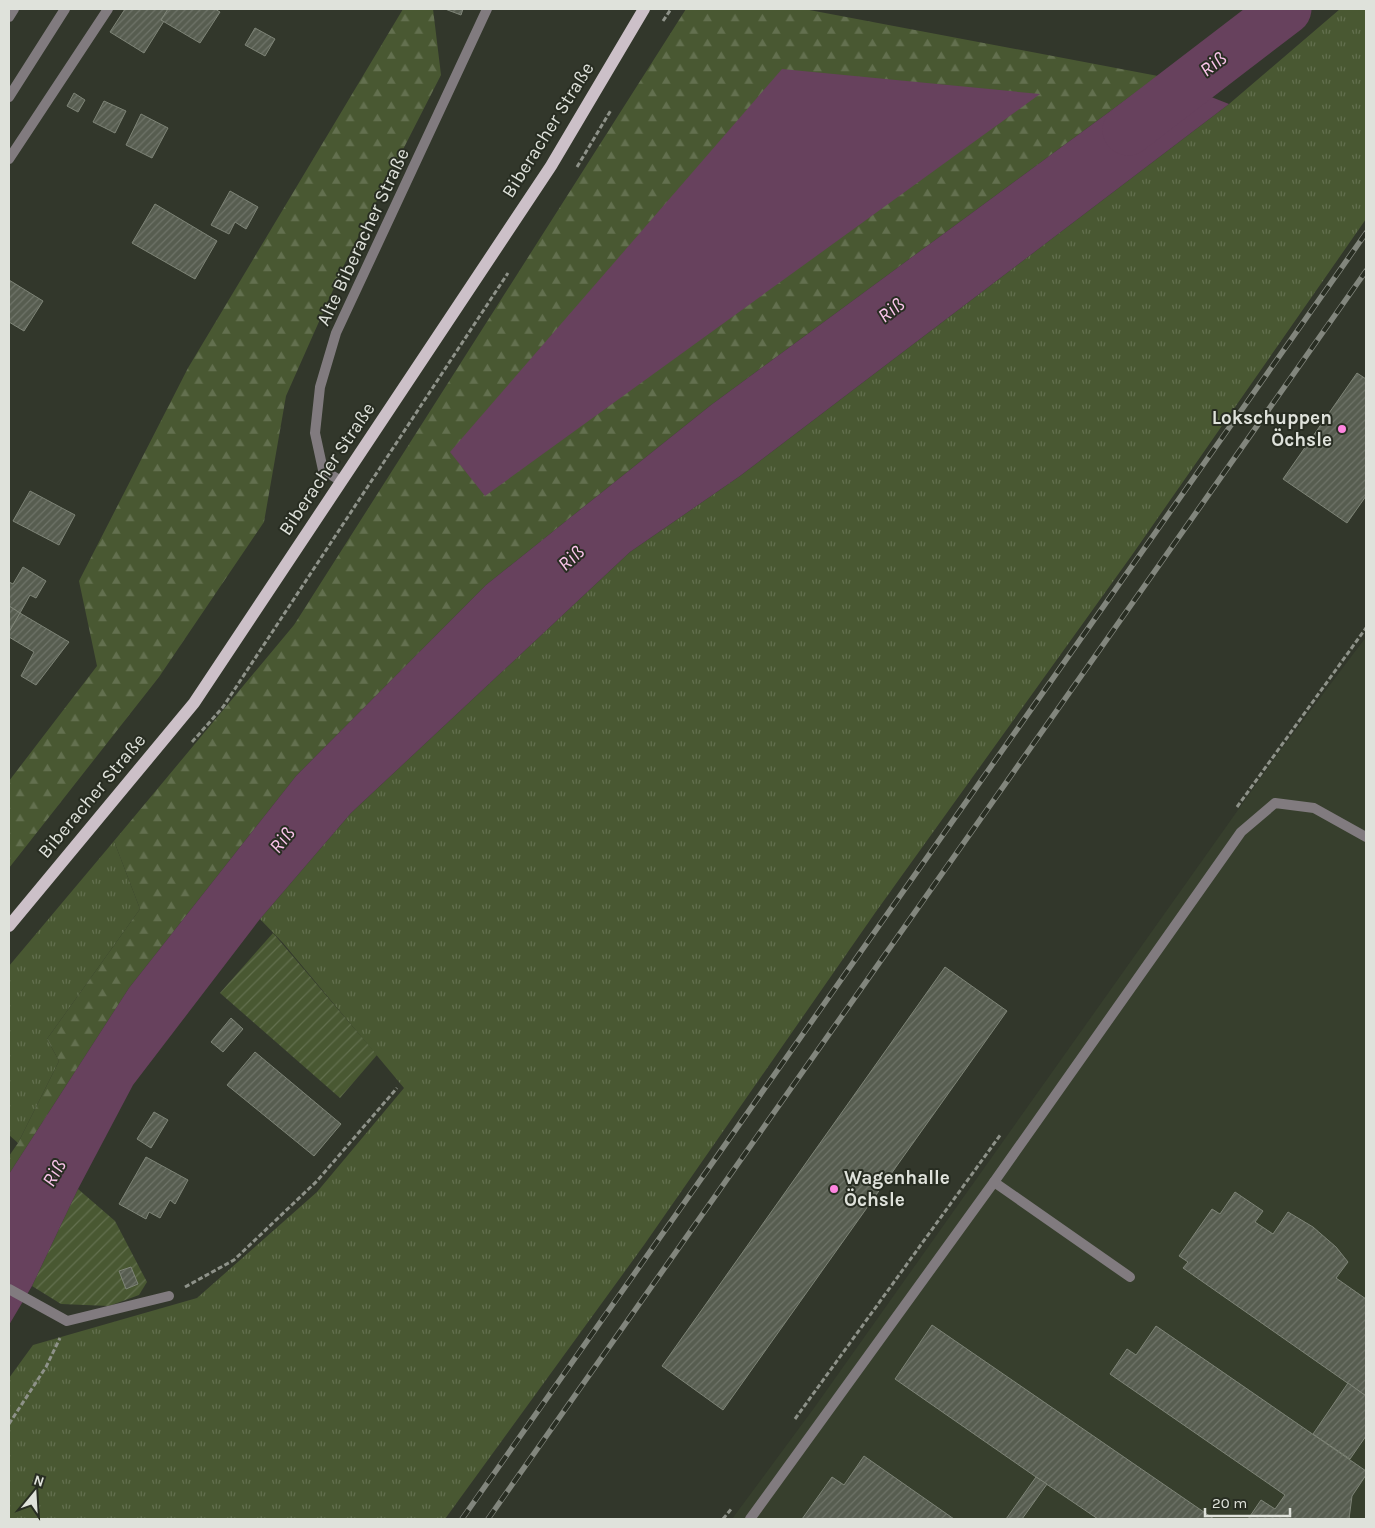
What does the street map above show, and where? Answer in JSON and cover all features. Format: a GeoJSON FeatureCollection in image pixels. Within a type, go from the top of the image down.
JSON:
{"type":"FeatureCollection","features":[{"type":"Feature","properties":{"kind":"main road","name":"Biberacher Straße"},"geometry":{"type":"LineString","coordinates":[[9,926],[194,703],[551,166],[644,9]]}},
{"type":"Feature","properties":{"kind":"street"},"geometry":{"type":"LineString","coordinates":[[9,17],[14,9]]}},
{"type":"Feature","properties":{"kind":"street"},"geometry":{"type":"LineString","coordinates":[[9,97],[65,9]]}},
{"type":"Feature","properties":{"kind":"street"},"geometry":{"type":"LineString","coordinates":[[9,159],[108,9]]}},
{"type":"Feature","properties":{"kind":"street","name":"Alte Biberacher Straße"},"geometry":{"type":"LineString","coordinates":[[341,481],[323,470],[315,432],[320,388],[336,333],[487,9]]}},
{"type":"Feature","properties":{"kind":"street"},"geometry":{"type":"LineString","coordinates":[[750,1519],[994,1182],[1241,832],[1275,803],[1314,808],[1366,837]]}},
{"type":"Feature","properties":{"kind":"street"},"geometry":{"type":"LineString","coordinates":[[994,1182],[1130,1277]]}},
{"type":"Feature","properties":{"kind":"street"},"geometry":{"type":"LineString","coordinates":[[9,1289],[67,1322],[169,1296]]}},
{"type":"Feature","properties":{"kind":"path"},"geometry":{"type":"LineString","coordinates":[[169,1296],[234,1260],[317,1181],[397,1088]]}},
{"type":"Feature","properties":{"kind":"path"},"geometry":{"type":"LineString","coordinates":[[9,1424],[46,1367],[67,1322]]}},
{"type":"Feature","properties":{"kind":"shaded area"},"geometry":{"type":"Polygon","coordinates":[[[1366,637],[1366,1519],[732,1519],[814,1408],[1277,755],[1366,637]]]}},
{"type":"Feature","properties":{"kind":"green space"},"geometry":{"type":"Polygon","coordinates":[[[403,9],[433,9],[441,75],[345,263],[286,396],[264,522],[159,677],[9,868],[9,781],[97,666],[79,581],[188,368],[403,9]]]}},
{"type":"Feature","properties":{"kind":"green space"},"geometry":{"type":"Polygon","coordinates":[[[686,9],[804,9],[1158,76],[711,405],[486,585],[296,776],[129,988],[9,1174],[9,1156],[18,1143],[59,1061],[47,1039],[140,909],[114,841],[294,625],[686,9]]]}},
{"type":"Feature","properties":{"kind":"green space"},"geometry":{"type":"Polygon","coordinates":[[[1340,9],[1366,9],[1366,219],[1132,555],[875,913],[644,1245],[445,1519],[9,1519],[9,1378],[33,1345],[197,1298],[317,1192],[404,1088],[283,943],[260,919],[351,813],[630,552],[740,476],[1229,104],[1340,9]]]}},
{"type":"Feature","properties":{"kind":"green space"},"geometry":{"type":"Polygon","coordinates":[[[114,841],[140,909],[47,1039],[59,1061],[18,1143],[9,1135],[9,966],[114,841]]]}},
{"type":"Feature","properties":{"kind":"green space"},"geometry":{"type":"Polygon","coordinates":[[[273,933],[377,1055],[340,1098],[220,993],[273,933]]]}},
{"type":"Feature","properties":{"kind":"green space"},"geometry":{"type":"Polygon","coordinates":[[[78,1189],[115,1221],[147,1282],[139,1295],[109,1306],[61,1304],[32,1286],[78,1189]]]}},
{"type":"Feature","properties":{"kind":"water"},"geometry":{"type":"Polygon","coordinates":[[[782,69],[1040,94],[485,496],[450,452],[782,69]]]}},
{"type":"Feature","properties":{"kind":"water"},"geometry":{"type":"Polygon","coordinates":[[[1158,76],[1229,104],[740,476],[630,552],[351,813],[260,919],[133,1085],[78,1189],[32,1286],[9,1325],[9,1174],[129,988],[296,776],[486,585],[711,405],[1158,76]]]}},
{"type":"Feature","properties":{"kind":"building"},"geometry":{"type":"Polygon","coordinates":[[[125,9],[168,9],[161,20],[164,21],[144,53],[110,32],[125,9]]]}},
{"type":"Feature","properties":{"kind":"building"},"geometry":{"type":"Polygon","coordinates":[[[168,9],[215,9],[220,12],[200,43],[161,20],[168,9]]]}},
{"type":"Feature","properties":{"kind":"building"},"geometry":{"type":"Polygon","coordinates":[[[445,9],[463,9],[461,15],[445,9]]]}},
{"type":"Feature","properties":{"kind":"building"},"geometry":{"type":"Polygon","coordinates":[[[255,28],[275,39],[265,56],[245,45],[255,28]]]}},
{"type":"Feature","properties":{"kind":"building"},"geometry":{"type":"Polygon","coordinates":[[[74,93],[85,100],[78,112],[67,106],[74,93]]]}},
{"type":"Feature","properties":{"kind":"building"},"geometry":{"type":"Polygon","coordinates":[[[104,101],[126,111],[115,133],[93,122],[104,101]]]}},
{"type":"Feature","properties":{"kind":"building"},"geometry":{"type":"Polygon","coordinates":[[[141,114],[168,128],[152,158],[126,145],[141,114]]]}},
{"type":"Feature","properties":{"kind":"building"},"geometry":{"type":"Polygon","coordinates":[[[230,191],[258,207],[246,229],[235,222],[229,234],[211,225],[230,191]]]}},
{"type":"Feature","properties":{"kind":"building"},"geometry":{"type":"Polygon","coordinates":[[[155,204],[217,241],[195,279],[132,243],[155,204]]]}},
{"type":"Feature","properties":{"kind":"building"},"geometry":{"type":"Polygon","coordinates":[[[9,280],[43,301],[24,331],[9,322],[9,280]]]}},
{"type":"Feature","properties":{"kind":"building","name":"Lokschuppen Öchsle"},"geometry":{"type":"Polygon","coordinates":[[[1357,373],[1366,379],[1366,496],[1347,523],[1283,479],[1357,373]]]}},
{"type":"Feature","properties":{"kind":"building"},"geometry":{"type":"Polygon","coordinates":[[[30,491],[75,515],[59,545],[13,521],[30,491]]]}},
{"type":"Feature","properties":{"kind":"building"},"geometry":{"type":"Polygon","coordinates":[[[23,567],[46,581],[36,598],[30,595],[20,613],[9,606],[9,582],[13,584],[23,567]]]}},
{"type":"Feature","properties":{"kind":"building"},"geometry":{"type":"Polygon","coordinates":[[[9,606],[20,613],[9,632],[9,606]]]}},
{"type":"Feature","properties":{"kind":"building"},"geometry":{"type":"Polygon","coordinates":[[[20,613],[69,642],[36,685],[21,676],[34,652],[9,637],[9,632],[20,613]]]}},
{"type":"Feature","properties":{"kind":"building","name":"Wagenhalle Öchsle"},"geometry":{"type":"Polygon","coordinates":[[[945,967],[1007,1011],[723,1410],[662,1366],[945,967]]]}},
{"type":"Feature","properties":{"kind":"building"},"geometry":{"type":"Polygon","coordinates":[[[231,1018],[243,1029],[223,1052],[211,1042],[231,1018]]]}},
{"type":"Feature","properties":{"kind":"building"},"geometry":{"type":"Polygon","coordinates":[[[255,1052],[341,1124],[314,1156],[227,1085],[255,1052]]]}},
{"type":"Feature","properties":{"kind":"building"},"geometry":{"type":"Polygon","coordinates":[[[154,1112],[168,1120],[151,1148],[137,1139],[154,1112]]]}},
{"type":"Feature","properties":{"kind":"building"},"geometry":{"type":"Polygon","coordinates":[[[146,1157],[188,1180],[175,1204],[170,1200],[160,1218],[149,1212],[146,1219],[119,1204],[146,1157]]]}},
{"type":"Feature","properties":{"kind":"building"},"geometry":{"type":"Polygon","coordinates":[[[1235,1192],[1263,1211],[1255,1222],[1273,1234],[1288,1212],[1313,1227],[1336,1247],[1348,1262],[1336,1278],[1366,1299],[1366,1396],[1183,1268],[1188,1262],[1179,1256],[1212,1209],[1220,1214],[1235,1192]]]}},
{"type":"Feature","properties":{"kind":"building"},"geometry":{"type":"Polygon","coordinates":[[[131,1267],[138,1284],[126,1289],[119,1271],[131,1267]]]}},
{"type":"Feature","properties":{"kind":"building"},"geometry":{"type":"Polygon","coordinates":[[[932,1325],[1214,1519],[1098,1519],[1036,1477],[895,1379],[932,1325]]]}},
{"type":"Feature","properties":{"kind":"building"},"geometry":{"type":"Polygon","coordinates":[[[1156,1326],[1366,1471],[1366,1475],[1352,1496],[1349,1519],[1248,1519],[1261,1500],[1275,1509],[1285,1495],[1110,1374],[1127,1349],[1136,1355],[1156,1326]]]}},
{"type":"Feature","properties":{"kind":"building"},"geometry":{"type":"Polygon","coordinates":[[[1348,1383],[1366,1396],[1366,1436],[1350,1459],[1313,1434],[1348,1383]]]}},
{"type":"Feature","properties":{"kind":"building"},"geometry":{"type":"Polygon","coordinates":[[[864,1456],[954,1519],[802,1519],[832,1477],[844,1485],[864,1456]]]}},
{"type":"Feature","properties":{"kind":"building"},"geometry":{"type":"Polygon","coordinates":[[[1036,1477],[1047,1484],[1022,1519],[1006,1519],[1036,1477]]]}},
{"type":"Feature","properties":{"kind":"waterway","name":"Riß"},"geometry":{"type":"LineString","coordinates":[[1128,130],[1286,9]]}},
{"type":"Feature","properties":{"kind":"railway"},"geometry":{"type":"LineString","coordinates":[[462,1519],[1366,233]]}},
{"type":"Feature","properties":{"kind":"railway"},"geometry":{"type":"LineString","coordinates":[[488,1519],[1366,271]]}},
{"type":"Feature","properties":{"kind":"place","name":"Lokschuppen Öchsle"},"geometry":{"type":"Point","coordinates":[1342,429]}},
{"type":"Feature","properties":{"kind":"place","name":"Wagenhalle Öchsle"},"geometry":{"type":"Point","coordinates":[834,1189]}}]}
